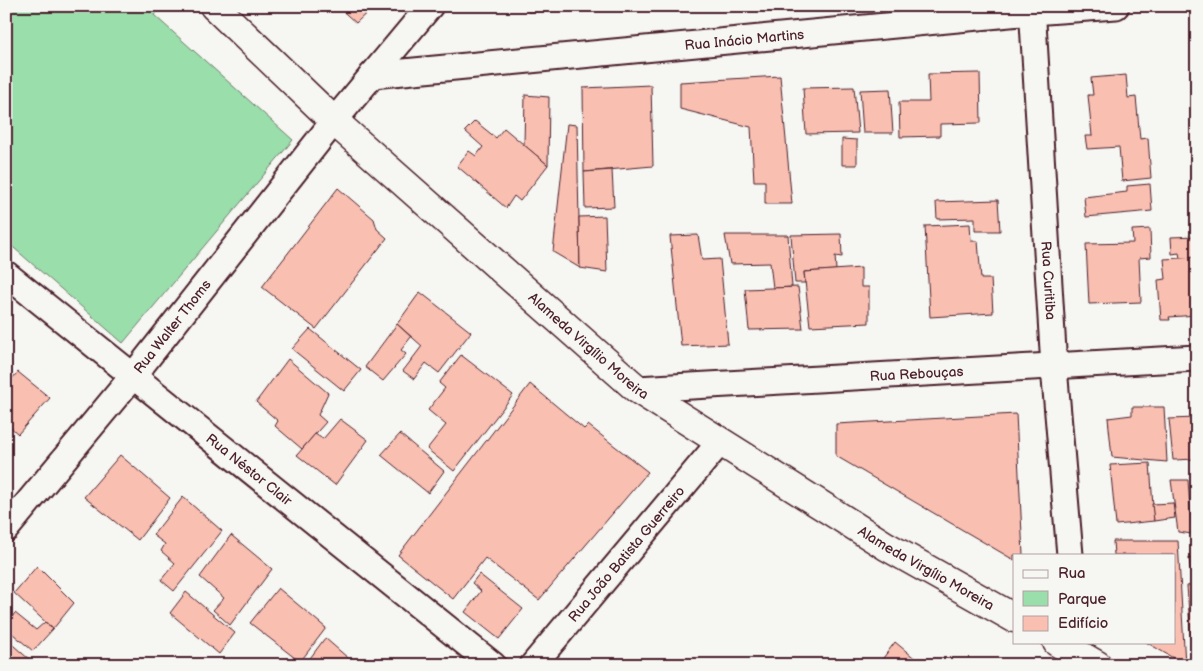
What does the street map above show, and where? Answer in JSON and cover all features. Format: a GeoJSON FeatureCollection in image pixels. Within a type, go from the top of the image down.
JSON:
{"type":"FeatureCollection","features":[{"type":"Feature","properties":{"kind":"main road","name":"Alameda Virgílio Moreira"},"geometry":{"type":"LineString","coordinates":[[214,6],[334,121],[637,389],[886,546],[1013,617]]}},
{"type":"Feature","properties":{"kind":"street","name":"Rua Walter Thoms"},"geometry":{"type":"LineString","coordinates":[[6,529],[133,376],[334,121],[430,6]]}},
{"type":"Feature","properties":{"kind":"street","name":"Rua Inácio Martins"},"geometry":{"type":"LineString","coordinates":[[372,75],[1032,9],[1116,6]]}},
{"type":"Feature","properties":{"kind":"street","name":"Rua Curitiba"},"geometry":{"type":"LineString","coordinates":[[1032,9],[1054,366],[1070,554]]}},
{"type":"Feature","properties":{"kind":"street","name":"Rua Néstor Clair"},"geometry":{"type":"LineString","coordinates":[[6,274],[493,665]]}},
{"type":"Feature","properties":{"kind":"street","name":"Rua Rebouças"},"geometry":{"type":"LineString","coordinates":[[637,389],[1197,358]]}},
{"type":"Feature","properties":{"kind":"street","name":"Rua João Batista Guerreiro"},"geometry":{"type":"LineString","coordinates":[[532,665],[720,442]]}},
{"type":"Feature","properties":{"kind":"green space"},"geometry":{"type":"Polygon","coordinates":[[[6,6],[161,6],[154,15],[293,140],[123,343],[6,241],[6,6]]]}},
{"type":"Feature","properties":{"kind":"building"},"geometry":{"type":"Polygon","coordinates":[[[337,6],[374,6],[356,23],[337,6]]]}},
{"type":"Feature","properties":{"kind":"building"},"geometry":{"type":"Polygon","coordinates":[[[528,6],[575,6],[575,10],[528,12],[528,6]]]}},
{"type":"Feature","properties":{"kind":"building"},"geometry":{"type":"Polygon","coordinates":[[[980,73],[981,123],[940,124],[940,136],[900,137],[899,102],[929,102],[928,74],[980,73]]]}},
{"type":"Feature","properties":{"kind":"building"},"geometry":{"type":"Polygon","coordinates":[[[1126,75],[1128,98],[1136,97],[1140,139],[1148,138],[1151,178],[1122,181],[1119,147],[1087,149],[1085,136],[1092,136],[1088,95],[1093,95],[1091,78],[1126,75]]]}},
{"type":"Feature","properties":{"kind":"building"},"geometry":{"type":"Polygon","coordinates":[[[780,76],[792,204],[765,204],[765,181],[754,181],[751,127],[680,109],[680,82],[780,76]]]}},
{"type":"Feature","properties":{"kind":"building"},"geometry":{"type":"Polygon","coordinates":[[[651,85],[653,166],[584,172],[583,88],[651,85]]]}},
{"type":"Feature","properties":{"kind":"building"},"geometry":{"type":"Polygon","coordinates":[[[854,87],[858,133],[806,134],[803,88],[854,87]]]}},
{"type":"Feature","properties":{"kind":"building"},"geometry":{"type":"Polygon","coordinates":[[[890,89],[893,133],[863,133],[860,90],[890,89]]]}},
{"type":"Feature","properties":{"kind":"building"},"geometry":{"type":"Polygon","coordinates":[[[525,95],[549,97],[548,165],[524,145],[525,95]]]}},
{"type":"Feature","properties":{"kind":"building"},"geometry":{"type":"Polygon","coordinates":[[[475,121],[496,138],[504,128],[548,165],[520,201],[514,196],[506,208],[457,166],[469,151],[476,156],[483,147],[465,131],[475,121]]]}},
{"type":"Feature","properties":{"kind":"building"},"geometry":{"type":"Polygon","coordinates":[[[567,124],[577,125],[580,268],[553,252],[567,124]]]}},
{"type":"Feature","properties":{"kind":"building"},"geometry":{"type":"Polygon","coordinates":[[[842,139],[857,140],[857,165],[842,165],[842,139]]]}},
{"type":"Feature","properties":{"kind":"building"},"geometry":{"type":"Polygon","coordinates":[[[612,170],[614,207],[585,208],[584,172],[612,170]]]}},
{"type":"Feature","properties":{"kind":"building"},"geometry":{"type":"Polygon","coordinates":[[[1150,184],[1152,211],[1086,217],[1084,197],[1127,192],[1127,186],[1150,184]]]}},
{"type":"Feature","properties":{"kind":"building"},"geometry":{"type":"Polygon","coordinates":[[[338,188],[374,219],[377,229],[387,238],[316,329],[262,287],[338,188]]]}},
{"type":"Feature","properties":{"kind":"building"},"geometry":{"type":"Polygon","coordinates":[[[998,200],[1000,231],[975,231],[975,218],[937,219],[936,202],[998,200]]]}},
{"type":"Feature","properties":{"kind":"building"},"geometry":{"type":"Polygon","coordinates":[[[605,216],[607,272],[580,268],[579,217],[605,216]]]}},
{"type":"Feature","properties":{"kind":"building"},"geometry":{"type":"Polygon","coordinates":[[[970,224],[971,241],[978,241],[981,279],[991,279],[993,313],[930,317],[925,226],[970,224]]]}},
{"type":"Feature","properties":{"kind":"building"},"geometry":{"type":"Polygon","coordinates":[[[1150,229],[1151,257],[1139,258],[1141,302],[1089,304],[1086,244],[1133,243],[1132,230],[1150,229]]]}},
{"type":"Feature","properties":{"kind":"building"},"geometry":{"type":"Polygon","coordinates":[[[841,234],[842,257],[835,256],[836,270],[804,272],[805,283],[795,283],[791,235],[841,234]]]}},
{"type":"Feature","properties":{"kind":"building"},"geometry":{"type":"Polygon","coordinates":[[[698,235],[702,260],[720,259],[728,344],[681,346],[670,236],[698,235]]]}},
{"type":"Feature","properties":{"kind":"building"},"geometry":{"type":"Polygon","coordinates":[[[725,235],[788,235],[792,287],[773,288],[770,263],[730,264],[725,235]]]}},
{"type":"Feature","properties":{"kind":"building"},"geometry":{"type":"Polygon","coordinates":[[[1197,236],[1197,257],[1180,258],[1179,253],[1172,254],[1171,237],[1197,236]]]}},
{"type":"Feature","properties":{"kind":"building"},"geometry":{"type":"Polygon","coordinates":[[[1197,257],[1197,315],[1169,317],[1170,320],[1161,320],[1158,280],[1166,279],[1164,259],[1197,257]]]}},
{"type":"Feature","properties":{"kind":"building"},"geometry":{"type":"Polygon","coordinates":[[[861,268],[861,287],[869,287],[869,323],[810,326],[804,272],[861,268]]]}},
{"type":"Feature","properties":{"kind":"building"},"geometry":{"type":"Polygon","coordinates":[[[798,287],[803,329],[749,330],[745,289],[798,287]]]}},
{"type":"Feature","properties":{"kind":"building"},"geometry":{"type":"Polygon","coordinates":[[[420,292],[471,332],[439,373],[426,363],[414,379],[403,371],[422,346],[397,324],[420,292]]]}},
{"type":"Feature","properties":{"kind":"building"},"geometry":{"type":"Polygon","coordinates":[[[397,324],[411,337],[401,350],[406,354],[383,381],[365,367],[397,324]]]}},
{"type":"Feature","properties":{"kind":"building"},"geometry":{"type":"Polygon","coordinates":[[[310,329],[361,370],[344,391],[292,349],[310,329]]]}},
{"type":"Feature","properties":{"kind":"building"},"geometry":{"type":"Polygon","coordinates":[[[461,355],[513,395],[454,471],[427,449],[446,425],[428,410],[445,388],[439,383],[461,355]]]}},
{"type":"Feature","properties":{"kind":"building"},"geometry":{"type":"Polygon","coordinates":[[[288,359],[328,393],[318,415],[326,422],[302,449],[275,426],[278,421],[256,402],[288,359]]]}},
{"type":"Feature","properties":{"kind":"building"},"geometry":{"type":"Polygon","coordinates":[[[18,372],[50,398],[18,434],[6,423],[6,385],[18,372]]]}},
{"type":"Feature","properties":{"kind":"building"},"geometry":{"type":"Polygon","coordinates":[[[530,384],[584,429],[588,425],[648,472],[539,600],[485,558],[453,599],[398,555],[530,384]]]}},
{"type":"Feature","properties":{"kind":"building"},"geometry":{"type":"Polygon","coordinates":[[[1132,407],[1164,407],[1167,462],[1112,457],[1108,418],[1132,415],[1132,407]]]}},
{"type":"Feature","properties":{"kind":"building"},"geometry":{"type":"Polygon","coordinates":[[[1016,414],[1023,554],[1013,554],[1013,559],[836,456],[836,424],[1016,414]]]}},
{"type":"Feature","properties":{"kind":"building"},"geometry":{"type":"Polygon","coordinates":[[[1197,418],[1197,459],[1173,460],[1169,419],[1197,418]]]}},
{"type":"Feature","properties":{"kind":"building"},"geometry":{"type":"Polygon","coordinates":[[[340,419],[368,440],[335,485],[297,455],[315,434],[323,439],[340,419]]]}},
{"type":"Feature","properties":{"kind":"building"},"geometry":{"type":"Polygon","coordinates":[[[400,434],[444,471],[428,493],[381,455],[400,434]]]}},
{"type":"Feature","properties":{"kind":"building"},"geometry":{"type":"Polygon","coordinates":[[[120,455],[170,498],[138,540],[84,497],[120,455]]]}},
{"type":"Feature","properties":{"kind":"building"},"geometry":{"type":"Polygon","coordinates":[[[1150,463],[1154,521],[1116,525],[1110,465],[1150,463]]]}},
{"type":"Feature","properties":{"kind":"building"},"geometry":{"type":"Polygon","coordinates":[[[1171,480],[1188,480],[1192,534],[1178,532],[1171,480]]]}},
{"type":"Feature","properties":{"kind":"building"},"geometry":{"type":"Polygon","coordinates":[[[183,497],[222,531],[174,591],[161,580],[175,563],[161,551],[165,544],[153,535],[183,497]]]}},
{"type":"Feature","properties":{"kind":"building"},"geometry":{"type":"Polygon","coordinates":[[[1173,503],[1175,518],[1154,521],[1152,504],[1173,503]]]}},
{"type":"Feature","properties":{"kind":"building"},"geometry":{"type":"Polygon","coordinates":[[[231,535],[272,569],[230,625],[213,610],[224,598],[200,577],[231,535]]]}},
{"type":"Feature","properties":{"kind":"building"},"geometry":{"type":"Polygon","coordinates":[[[1113,541],[1178,541],[1185,665],[1149,644],[1176,644],[1176,554],[1114,554],[1113,541]]]}},
{"type":"Feature","properties":{"kind":"building"},"geometry":{"type":"Polygon","coordinates":[[[1189,558],[1197,558],[1197,585],[1192,585],[1189,558]]]}},
{"type":"Feature","properties":{"kind":"building"},"geometry":{"type":"Polygon","coordinates":[[[37,566],[74,603],[53,629],[14,593],[37,566]]]}},
{"type":"Feature","properties":{"kind":"building"},"geometry":{"type":"Polygon","coordinates":[[[479,574],[523,609],[499,639],[465,612],[481,591],[472,583],[479,574]]]}},
{"type":"Feature","properties":{"kind":"building"},"geometry":{"type":"Polygon","coordinates":[[[1197,585],[1197,639],[1191,640],[1187,586],[1197,585]]]}},
{"type":"Feature","properties":{"kind":"building"},"geometry":{"type":"Polygon","coordinates":[[[278,588],[326,628],[300,662],[250,623],[278,588]]]}},
{"type":"Feature","properties":{"kind":"building"},"geometry":{"type":"Polygon","coordinates":[[[186,592],[235,633],[219,654],[170,613],[186,592]]]}},
{"type":"Feature","properties":{"kind":"building"},"geometry":{"type":"Polygon","coordinates":[[[15,613],[36,630],[45,622],[53,629],[33,651],[6,628],[6,624],[15,613]]]}},
{"type":"Feature","properties":{"kind":"building"},"geometry":{"type":"Polygon","coordinates":[[[325,638],[356,665],[305,665],[325,638]]]}},
{"type":"Feature","properties":{"kind":"building"},"geometry":{"type":"Polygon","coordinates":[[[6,639],[30,660],[27,665],[6,665],[6,639]]]}},
{"type":"Feature","properties":{"kind":"building"},"geometry":{"type":"Polygon","coordinates":[[[895,642],[923,665],[878,665],[895,642]]]}}]}
